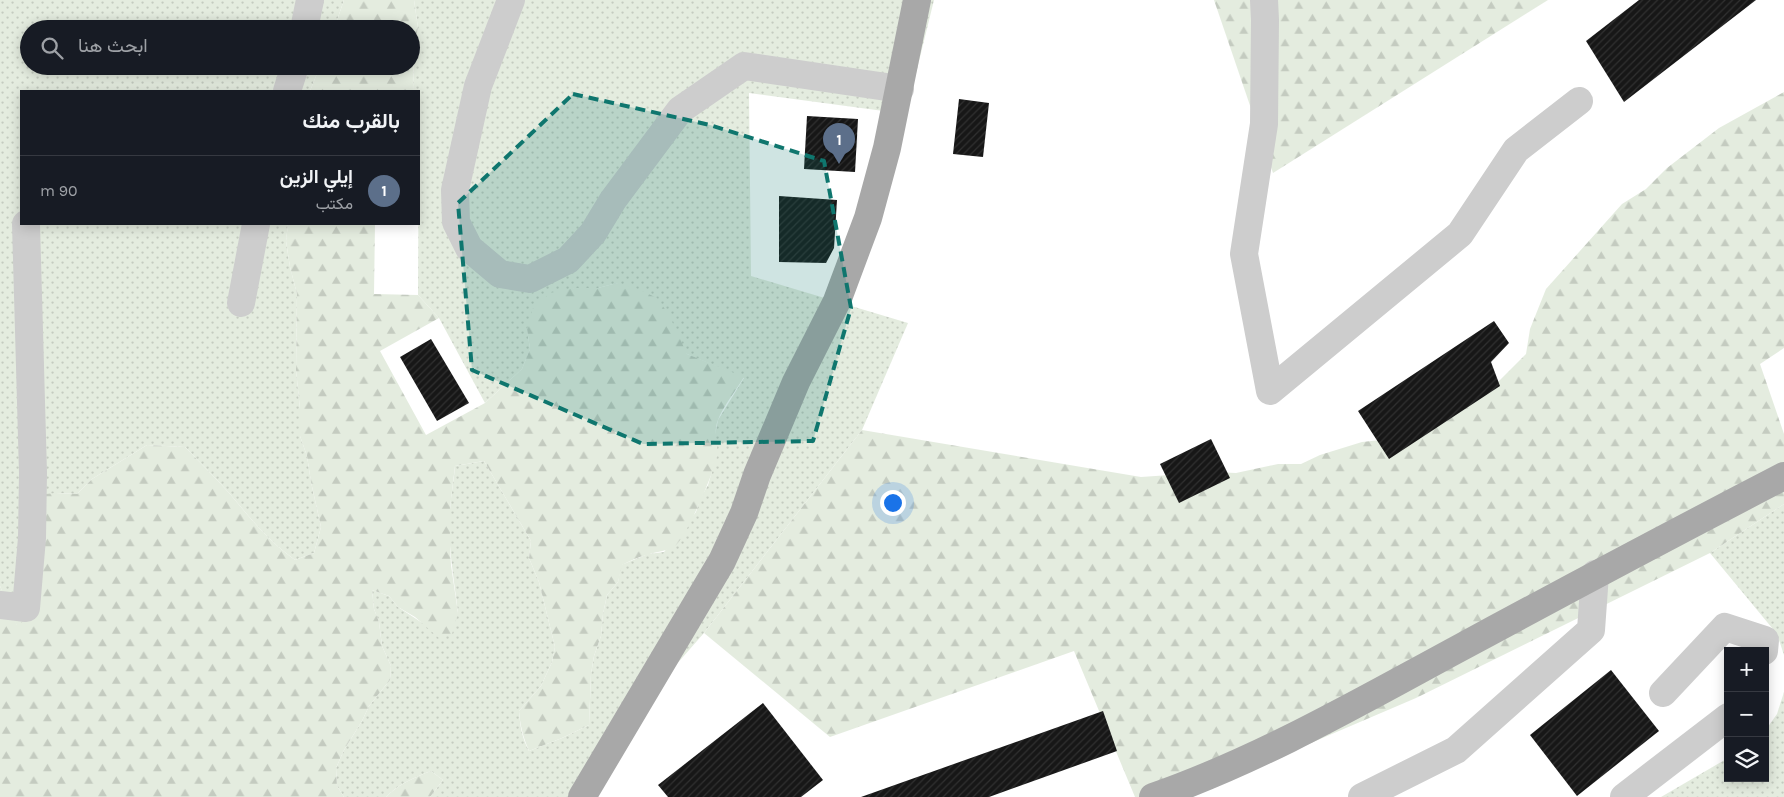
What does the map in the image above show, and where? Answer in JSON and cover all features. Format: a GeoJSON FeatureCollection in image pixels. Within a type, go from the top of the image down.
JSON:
{"type":"FeatureCollection","features":[{"type":"Feature","properties":{"kind":"main road"},"geometry":{"type":"LineString","coordinates":[[582,797],[722,561],[744,513],[757,475],[796,382],[837,301],[864,227],[887,148],[917,0]]}},
{"type":"Feature","properties":{"kind":"main road"},"geometry":{"type":"LineString","coordinates":[[1153,797],[1192,783],[1318,724],[1595,574],[1784,476]]}},
{"type":"Feature","properties":{"kind":"street"},"geometry":{"type":"LineString","coordinates":[[306,20],[310,0]]}},
{"type":"Feature","properties":{"kind":"street"},"geometry":{"type":"LineString","coordinates":[[512,0],[478,86],[455,190],[456,222],[470,248],[500,274],[530,280],[568,260],[593,234],[613,200],[680,110],[744,66],[900,88]]}},
{"type":"Feature","properties":{"kind":"street"},"geometry":{"type":"LineString","coordinates":[[1264,0],[1264,124],[1244,254],[1270,391],[1460,234],[1516,150],[1579,100]]}},
{"type":"Feature","properties":{"kind":"street"},"geometry":{"type":"LineString","coordinates":[[287,90],[292,75]]}},
{"type":"Feature","properties":{"kind":"street"},"geometry":{"type":"LineString","coordinates":[[0,605],[26,608],[32,538],[33,473],[26,225]]}},
{"type":"Feature","properties":{"kind":"street"},"geometry":{"type":"LineString","coordinates":[[242,303],[256,225]]}},
{"type":"Feature","properties":{"kind":"street"},"geometry":{"type":"LineString","coordinates":[[1362,797],[1456,750],[1591,630],[1595,574]]}},
{"type":"Feature","properties":{"kind":"street"},"geometry":{"type":"LineString","coordinates":[[1663,692],[1725,627],[1765,640],[1764,647]]}},
{"type":"Feature","properties":{"kind":"street"},"geometry":{"type":"LineString","coordinates":[[1624,797],[1724,720]]}},
{"type":"Feature","properties":{"kind":"highlighted area"},"geometry":{"type":"Polygon","coordinates":[[[573,94],[710,125],[824,161],[851,308],[813,441],[643,444],[472,370],[458,203],[573,94]]]}},
{"type":"Feature","properties":{"kind":"green space"},"geometry":{"type":"Polygon","coordinates":[[[0,0],[344,0],[337,20],[20,20],[20,75],[316,75],[310,90],[20,90],[20,225],[288,225],[286,241],[297,294],[296,370],[300,409],[300,436],[307,456],[321,527],[314,553],[295,560],[260,529],[225,488],[185,447],[147,445],[92,479],[77,494],[56,493],[35,615],[17,626],[0,586],[0,0]]]}},
{"type":"Feature","properties":{"kind":"green space"},"geometry":{"type":"Polygon","coordinates":[[[344,0],[414,0],[417,20],[337,20],[344,0]]]}},
{"type":"Feature","properties":{"kind":"green space"},"geometry":{"type":"Polygon","coordinates":[[[414,0],[934,0],[906,114],[749,93],[751,276],[908,323],[862,430],[704,633],[618,731],[576,797],[430,797],[443,780],[431,771],[401,785],[386,797],[344,797],[337,786],[336,768],[369,706],[390,680],[391,666],[382,646],[372,590],[389,596],[398,607],[427,626],[458,613],[449,535],[455,466],[484,461],[531,541],[529,558],[539,582],[555,647],[552,662],[541,686],[519,711],[521,726],[529,751],[589,725],[591,674],[594,656],[601,636],[607,595],[618,582],[621,565],[648,554],[664,552],[696,512],[700,499],[708,485],[717,454],[715,435],[718,420],[744,378],[687,354],[617,283],[598,288],[574,288],[527,329],[530,349],[522,369],[485,403],[439,318],[418,295],[420,90],[413,90],[413,75],[420,75],[420,20],[417,20],[414,0]]]}},
{"type":"Feature","properties":{"kind":"green space"},"geometry":{"type":"Polygon","coordinates":[[[1214,0],[1548,0],[1273,173],[1214,0]]]}},
{"type":"Feature","properties":{"kind":"green space"},"geometry":{"type":"Polygon","coordinates":[[[316,75],[413,75],[413,90],[310,90],[316,75]]]}},
{"type":"Feature","properties":{"kind":"green space"},"geometry":{"type":"Polygon","coordinates":[[[1784,92],[1784,348],[1760,364],[1784,434],[1784,504],[1710,553],[1416,698],[1185,797],[1135,797],[1074,651],[830,737],[704,633],[862,430],[1141,477],[1213,472],[1236,473],[1278,464],[1301,464],[1320,455],[1362,442],[1381,440],[1496,384],[1526,354],[1530,329],[1546,289],[1622,204],[1646,189],[1667,168],[1719,128],[1784,92]]]}},
{"type":"Feature","properties":{"kind":"green space"},"geometry":{"type":"Polygon","coordinates":[[[288,225],[375,225],[374,294],[418,295],[439,318],[380,351],[426,435],[485,403],[522,369],[530,349],[527,329],[533,308],[550,293],[574,288],[598,288],[617,283],[638,289],[657,298],[669,315],[687,354],[744,377],[718,420],[716,429],[717,455],[712,474],[681,539],[669,549],[640,557],[622,565],[618,582],[607,595],[601,636],[594,656],[591,674],[589,725],[529,751],[522,731],[519,711],[541,686],[552,662],[555,647],[539,582],[529,558],[531,541],[484,461],[455,466],[450,508],[450,547],[458,613],[452,634],[439,638],[415,617],[398,607],[389,596],[372,590],[382,646],[391,666],[390,680],[369,706],[336,768],[337,786],[344,797],[0,797],[0,586],[17,625],[35,615],[36,495],[56,493],[77,494],[92,479],[147,445],[185,447],[276,545],[295,560],[314,553],[321,527],[307,456],[300,436],[300,409],[296,370],[297,294],[286,241],[288,225]]]}},
{"type":"Feature","properties":{"kind":"green space"},"geometry":{"type":"Polygon","coordinates":[[[1784,504],[1784,655],[1777,634],[1710,553],[1784,504]]]}},
{"type":"Feature","properties":{"kind":"green space"},"geometry":{"type":"Polygon","coordinates":[[[1784,692],[1784,797],[1661,797],[1724,760],[1724,782],[1769,782],[1769,725],[1777,714],[1784,692]]]}},
{"type":"Feature","properties":{"kind":"green space"},"geometry":{"type":"Polygon","coordinates":[[[431,771],[443,780],[430,797],[386,797],[401,785],[431,771]]]}},
{"type":"Feature","properties":{"kind":"building"},"geometry":{"type":"Polygon","coordinates":[[[1639,0],[1756,0],[1624,102],[1586,41],[1639,0]]]}},
{"type":"Feature","properties":{"kind":"building"},"geometry":{"type":"Polygon","coordinates":[[[959,99],[989,103],[983,157],[953,154],[959,99]]]}},
{"type":"Feature","properties":{"kind":"building"},"geometry":{"type":"Polygon","coordinates":[[[807,116],[858,119],[855,172],[804,169],[807,116]]]}},
{"type":"Feature","properties":{"kind":"building"},"geometry":{"type":"Polygon","coordinates":[[[779,196],[837,200],[834,248],[826,263],[779,262],[779,196]]]}},
{"type":"Feature","properties":{"kind":"building"},"geometry":{"type":"Polygon","coordinates":[[[1494,321],[1509,343],[1491,362],[1500,386],[1389,459],[1358,411],[1494,321]]]}},
{"type":"Feature","properties":{"kind":"building"},"geometry":{"type":"Polygon","coordinates":[[[431,339],[469,403],[437,421],[400,357],[431,339]]]}},
{"type":"Feature","properties":{"kind":"building"},"geometry":{"type":"Polygon","coordinates":[[[1211,439],[1230,478],[1179,503],[1160,464],[1211,439]]]}},
{"type":"Feature","properties":{"kind":"building"},"geometry":{"type":"Polygon","coordinates":[[[1611,670],[1659,731],[1577,796],[1530,735],[1611,670]]]}},
{"type":"Feature","properties":{"kind":"building"},"geometry":{"type":"Polygon","coordinates":[[[763,703],[823,780],[801,797],[668,797],[658,785],[763,703]]]}},
{"type":"Feature","properties":{"kind":"building"},"geometry":{"type":"Polygon","coordinates":[[[1103,711],[1117,751],[989,797],[861,797],[1103,711]]]}},
{"type":"Feature","properties":{"kind":"place","name":"إيلي الزين"},"geometry":{"type":"Point","coordinates":[839,164]}}]}
